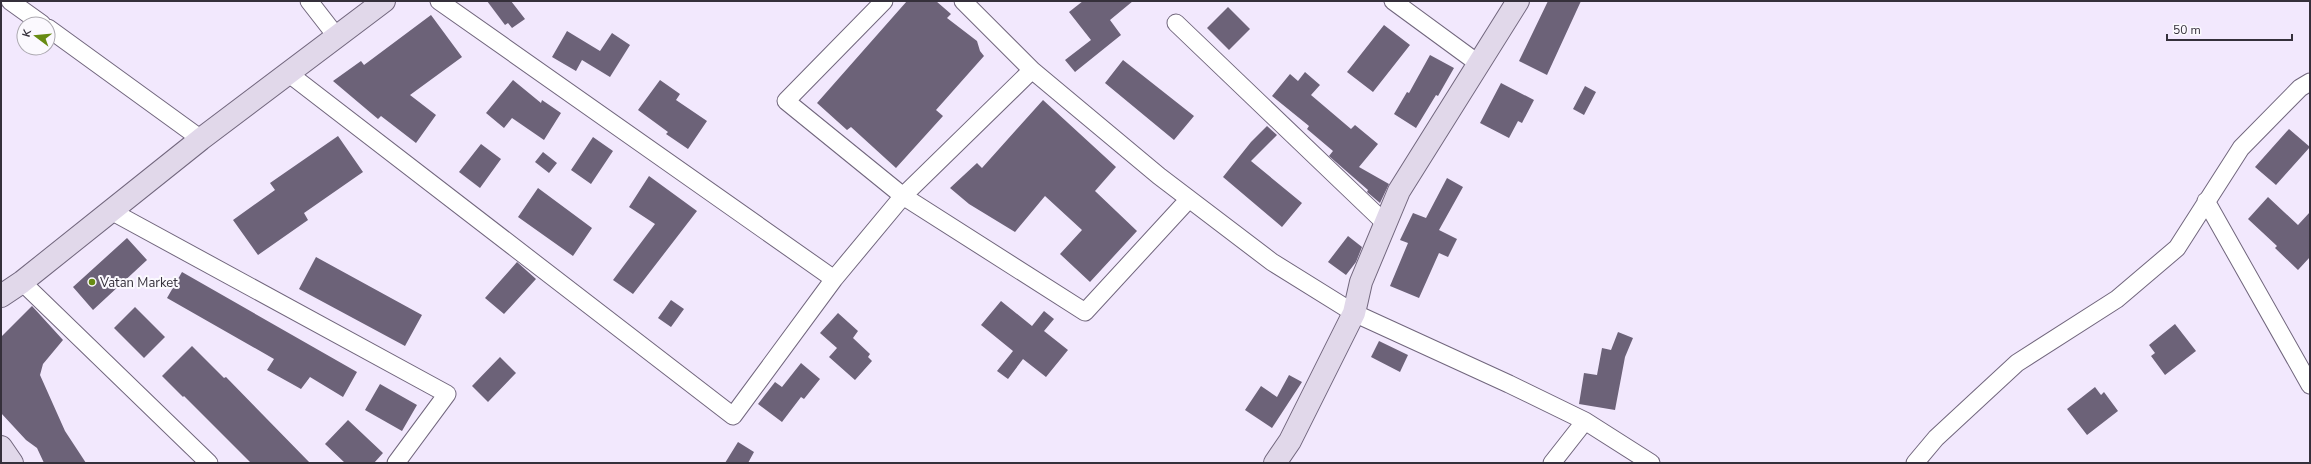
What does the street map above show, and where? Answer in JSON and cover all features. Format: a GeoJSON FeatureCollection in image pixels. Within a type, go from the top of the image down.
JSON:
{"type":"FeatureCollection","features":[{"type":"Feature","properties":{"kind":"street"},"geometry":{"type":"LineString","coordinates":[[10,1],[31,16]]}},
{"type":"Feature","properties":{"kind":"street"},"geometry":{"type":"LineString","coordinates":[[309,1],[337,37]]}},
{"type":"Feature","properties":{"kind":"street"},"geometry":{"type":"LineString","coordinates":[[1,296],[22,282],[201,139],[384,1]]}},
{"type":"Feature","properties":{"kind":"street"},"geometry":{"type":"LineString","coordinates":[[439,1],[834,279]]}},
{"type":"Feature","properties":{"kind":"street"},"geometry":{"type":"LineString","coordinates":[[884,1],[786,101],[903,196],[1085,312],[1189,199]]}},
{"type":"Feature","properties":{"kind":"street"},"geometry":{"type":"LineString","coordinates":[[963,1],[1032,70],[1189,199],[1272,262],[1354,313],[1585,421],[1651,463]]}},
{"type":"Feature","properties":{"kind":"street"},"geometry":{"type":"LineString","coordinates":[[1393,1],[1479,64]]}},
{"type":"Feature","properties":{"kind":"street"},"geometry":{"type":"LineString","coordinates":[[1275,463],[1290,441],[1354,313],[1361,282],[1400,191],[1518,1]]}},
{"type":"Feature","properties":{"kind":"street"},"geometry":{"type":"LineString","coordinates":[[1176,23],[1386,223]]}},
{"type":"Feature","properties":{"kind":"street"},"geometry":{"type":"LineString","coordinates":[[56,34],[201,139]]}},
{"type":"Feature","properties":{"kind":"street"},"geometry":{"type":"LineString","coordinates":[[288,73],[733,416],[834,279],[903,196],[1032,70]]}},
{"type":"Feature","properties":{"kind":"street"},"geometry":{"type":"LineString","coordinates":[[1916,463],[1936,438],[2017,363],[2117,299],[2176,248],[2241,148],[2300,88],[2310,82]]}},
{"type":"Feature","properties":{"kind":"street"},"geometry":{"type":"LineString","coordinates":[[2206,201],[2310,385]]}},
{"type":"Feature","properties":{"kind":"street"},"geometry":{"type":"LineString","coordinates":[[111,211],[447,394],[396,463]]}},
{"type":"Feature","properties":{"kind":"street"},"geometry":{"type":"LineString","coordinates":[[22,282],[210,463]]}},
{"type":"Feature","properties":{"kind":"street"},"geometry":{"type":"LineString","coordinates":[[1552,463],[1585,421]]}},
{"type":"Feature","properties":{"kind":"street"},"geometry":{"type":"LineString","coordinates":[[1,447],[12,463]]}},
{"type":"Feature","properties":{"kind":"building"},"geometry":{"type":"Polygon","coordinates":[[[487,1],[511,1],[525,19],[512,28],[508,23],[505,25],[487,1]]]}},
{"type":"Feature","properties":{"kind":"building"},"geometry":{"type":"Polygon","coordinates":[[[907,1],[936,1],[951,14],[947,18],[977,41],[980,51],[984,56],[936,110],[943,116],[896,168],[851,127],[847,130],[817,103],[907,1]]]}},
{"type":"Feature","properties":{"kind":"building"},"geometry":{"type":"Polygon","coordinates":[[[1083,1],[1133,1],[1110,20],[1121,35],[1075,72],[1065,60],[1091,40],[1069,12],[1083,1]]]}},
{"type":"Feature","properties":{"kind":"building"},"geometry":{"type":"Polygon","coordinates":[[[1548,1],[1581,1],[1547,75],[1519,61],[1548,1]]]}},
{"type":"Feature","properties":{"kind":"building"},"geometry":{"type":"Polygon","coordinates":[[[1228,7],[1250,29],[1229,50],[1207,28],[1228,7]]]}},
{"type":"Feature","properties":{"kind":"building"},"geometry":{"type":"Polygon","coordinates":[[[431,15],[462,57],[410,95],[436,115],[416,143],[381,116],[378,119],[333,81],[361,61],[364,65],[431,15]]]}},
{"type":"Feature","properties":{"kind":"building"},"geometry":{"type":"Polygon","coordinates":[[[1384,25],[1410,45],[1373,92],[1347,72],[1384,25]]]}},
{"type":"Feature","properties":{"kind":"building"},"geometry":{"type":"Polygon","coordinates":[[[567,31],[600,51],[612,33],[630,45],[610,77],[582,60],[576,71],[552,57],[567,31]]]}},
{"type":"Feature","properties":{"kind":"building"},"geometry":{"type":"Polygon","coordinates":[[[1430,55],[1454,68],[1438,96],[1436,95],[1416,128],[1394,114],[1407,92],[1409,93],[1430,55]]]}},
{"type":"Feature","properties":{"kind":"building"},"geometry":{"type":"Polygon","coordinates":[[[1123,60],[1194,116],[1174,140],[1105,83],[1123,60]]]}},
{"type":"Feature","properties":{"kind":"building"},"geometry":{"type":"Polygon","coordinates":[[[1305,72],[1320,85],[1311,95],[1351,129],[1355,125],[1378,144],[1359,167],[1389,184],[1380,203],[1367,192],[1368,190],[1329,156],[1333,151],[1307,129],[1309,126],[1272,96],[1290,74],[1298,81],[1305,72]]]}},
{"type":"Feature","properties":{"kind":"building"},"geometry":{"type":"Polygon","coordinates":[[[513,80],[541,103],[542,100],[561,113],[544,140],[512,118],[504,128],[486,113],[513,80]]]}},
{"type":"Feature","properties":{"kind":"building"},"geometry":{"type":"Polygon","coordinates":[[[660,80],[680,94],[676,100],[707,121],[688,149],[666,134],[668,132],[638,110],[660,80]]]}},
{"type":"Feature","properties":{"kind":"building"},"geometry":{"type":"Polygon","coordinates":[[[1501,83],[1534,100],[1522,123],[1518,121],[1509,138],[1480,123],[1501,83]]]}},
{"type":"Feature","properties":{"kind":"building"},"geometry":{"type":"Polygon","coordinates":[[[1585,86],[1596,92],[1584,115],[1573,109],[1585,86]]]}},
{"type":"Feature","properties":{"kind":"building"},"geometry":{"type":"Polygon","coordinates":[[[1043,100],[1116,167],[1095,191],[1137,231],[1090,282],[1060,254],[1082,230],[1045,196],[1015,232],[969,204],[950,188],[977,163],[982,168],[1043,100]]]}},
{"type":"Feature","properties":{"kind":"building"},"geometry":{"type":"Polygon","coordinates":[[[1267,126],[1277,135],[1251,161],[1302,203],[1282,227],[1223,177],[1251,142],[1267,126]]]}},
{"type":"Feature","properties":{"kind":"building"},"geometry":{"type":"Polygon","coordinates":[[[2289,129],[2310,147],[2276,185],[2255,167],[2289,129]]]}},
{"type":"Feature","properties":{"kind":"building"},"geometry":{"type":"Polygon","coordinates":[[[338,136],[363,172],[304,213],[308,220],[258,255],[233,220],[275,190],[270,183],[338,136]]]}},
{"type":"Feature","properties":{"kind":"building"},"geometry":{"type":"Polygon","coordinates":[[[593,137],[613,151],[591,184],[571,170],[593,137]]]}},
{"type":"Feature","properties":{"kind":"building"},"geometry":{"type":"Polygon","coordinates":[[[481,144],[501,159],[480,188],[459,172],[481,144]]]}},
{"type":"Feature","properties":{"kind":"building"},"geometry":{"type":"Polygon","coordinates":[[[543,152],[557,163],[549,173],[535,162],[543,152]]]}},
{"type":"Feature","properties":{"kind":"building"},"geometry":{"type":"Polygon","coordinates":[[[649,176],[697,211],[633,294],[613,280],[655,224],[629,207],[649,176]]]}},
{"type":"Feature","properties":{"kind":"building"},"geometry":{"type":"Polygon","coordinates":[[[1447,178],[1463,187],[1439,230],[1457,239],[1448,257],[1439,253],[1419,298],[1390,286],[1408,243],[1400,240],[1413,213],[1426,218],[1447,178]]]}},
{"type":"Feature","properties":{"kind":"building"},"geometry":{"type":"Polygon","coordinates":[[[538,188],[592,228],[573,256],[518,217],[538,188]]]}},
{"type":"Feature","properties":{"kind":"building"},"geometry":{"type":"Polygon","coordinates":[[[2268,197],[2298,225],[2310,212],[2310,257],[2298,270],[2275,248],[2277,246],[2248,219],[2268,197]]]}},
{"type":"Feature","properties":{"kind":"building"},"geometry":{"type":"Polygon","coordinates":[[[1348,236],[1362,247],[1356,262],[1346,275],[1328,262],[1348,236]]]}},
{"type":"Feature","properties":{"kind":"building"},"geometry":{"type":"Polygon","coordinates":[[[127,238],[147,260],[93,310],[73,287],[127,238]]]}},
{"type":"Feature","properties":{"kind":"building"},"geometry":{"type":"Polygon","coordinates":[[[316,257],[422,315],[405,346],[299,289],[316,257]]]}},
{"type":"Feature","properties":{"kind":"building"},"geometry":{"type":"Polygon","coordinates":[[[517,262],[536,279],[504,314],[485,298],[517,262]]]}},
{"type":"Feature","properties":{"kind":"building"},"geometry":{"type":"Polygon","coordinates":[[[182,272],[357,372],[343,397],[310,377],[301,389],[267,370],[274,359],[167,298],[182,272]]]}},
{"type":"Feature","properties":{"kind":"building"},"geometry":{"type":"Polygon","coordinates":[[[671,300],[684,309],[671,327],[658,318],[671,300]]]}},
{"type":"Feature","properties":{"kind":"building"},"geometry":{"type":"Polygon","coordinates":[[[1001,301],[1032,326],[1044,311],[1054,319],[1044,331],[1068,350],[1046,377],[1023,359],[1008,379],[997,371],[1013,351],[981,325],[1001,301]]]}},
{"type":"Feature","properties":{"kind":"building"},"geometry":{"type":"Polygon","coordinates":[[[32,306],[63,340],[43,364],[40,375],[65,431],[86,463],[44,463],[37,448],[26,440],[1,413],[1,337],[32,306]]]}},
{"type":"Feature","properties":{"kind":"building"},"geometry":{"type":"Polygon","coordinates":[[[135,307],[165,337],[144,358],[114,328],[135,307]]]}},
{"type":"Feature","properties":{"kind":"building"},"geometry":{"type":"Polygon","coordinates":[[[838,313],[858,331],[853,338],[870,354],[868,357],[872,361],[855,380],[829,357],[837,348],[820,333],[838,313]]]}},
{"type":"Feature","properties":{"kind":"building"},"geometry":{"type":"Polygon","coordinates":[[[2175,324],[2196,351],[2165,375],[2151,356],[2155,353],[2149,345],[2175,324]]]}},
{"type":"Feature","properties":{"kind":"building"},"geometry":{"type":"Polygon","coordinates":[[[1618,332],[1633,338],[1625,357],[1615,410],[1579,404],[1584,373],[1597,375],[1602,348],[1611,350],[1618,332]]]}},
{"type":"Feature","properties":{"kind":"building"},"geometry":{"type":"Polygon","coordinates":[[[1379,341],[1408,355],[1400,372],[1371,357],[1379,341]]]}},
{"type":"Feature","properties":{"kind":"building"},"geometry":{"type":"Polygon","coordinates":[[[192,346],[224,378],[226,377],[310,463],[251,463],[184,396],[183,397],[162,376],[192,346]]]}},
{"type":"Feature","properties":{"kind":"building"},"geometry":{"type":"Polygon","coordinates":[[[500,357],[516,373],[488,402],[472,386],[500,357]]]}},
{"type":"Feature","properties":{"kind":"building"},"geometry":{"type":"Polygon","coordinates":[[[801,363],[820,379],[804,399],[801,397],[782,422],[758,404],[775,382],[782,387],[801,363]]]}},
{"type":"Feature","properties":{"kind":"building"},"geometry":{"type":"Polygon","coordinates":[[[1289,375],[1302,382],[1272,428],[1245,410],[1261,386],[1277,397],[1289,375]]]}},
{"type":"Feature","properties":{"kind":"building"},"geometry":{"type":"Polygon","coordinates":[[[380,384],[417,405],[402,431],[365,410],[380,384]]]}},
{"type":"Feature","properties":{"kind":"building"},"geometry":{"type":"Polygon","coordinates":[[[2095,387],[2101,395],[2104,392],[2118,411],[2087,435],[2067,409],[2095,387]]]}},
{"type":"Feature","properties":{"kind":"building"},"geometry":{"type":"Polygon","coordinates":[[[348,420],[383,453],[374,463],[345,463],[325,444],[348,420]]]}},
{"type":"Feature","properties":{"kind":"building"},"geometry":{"type":"Polygon","coordinates":[[[738,442],[754,452],[748,463],[725,463],[738,442]]]}},
{"type":"Feature","properties":{"kind":"place","name":"Vatan Market"},"geometry":{"type":"Point","coordinates":[92,282]}}]}
